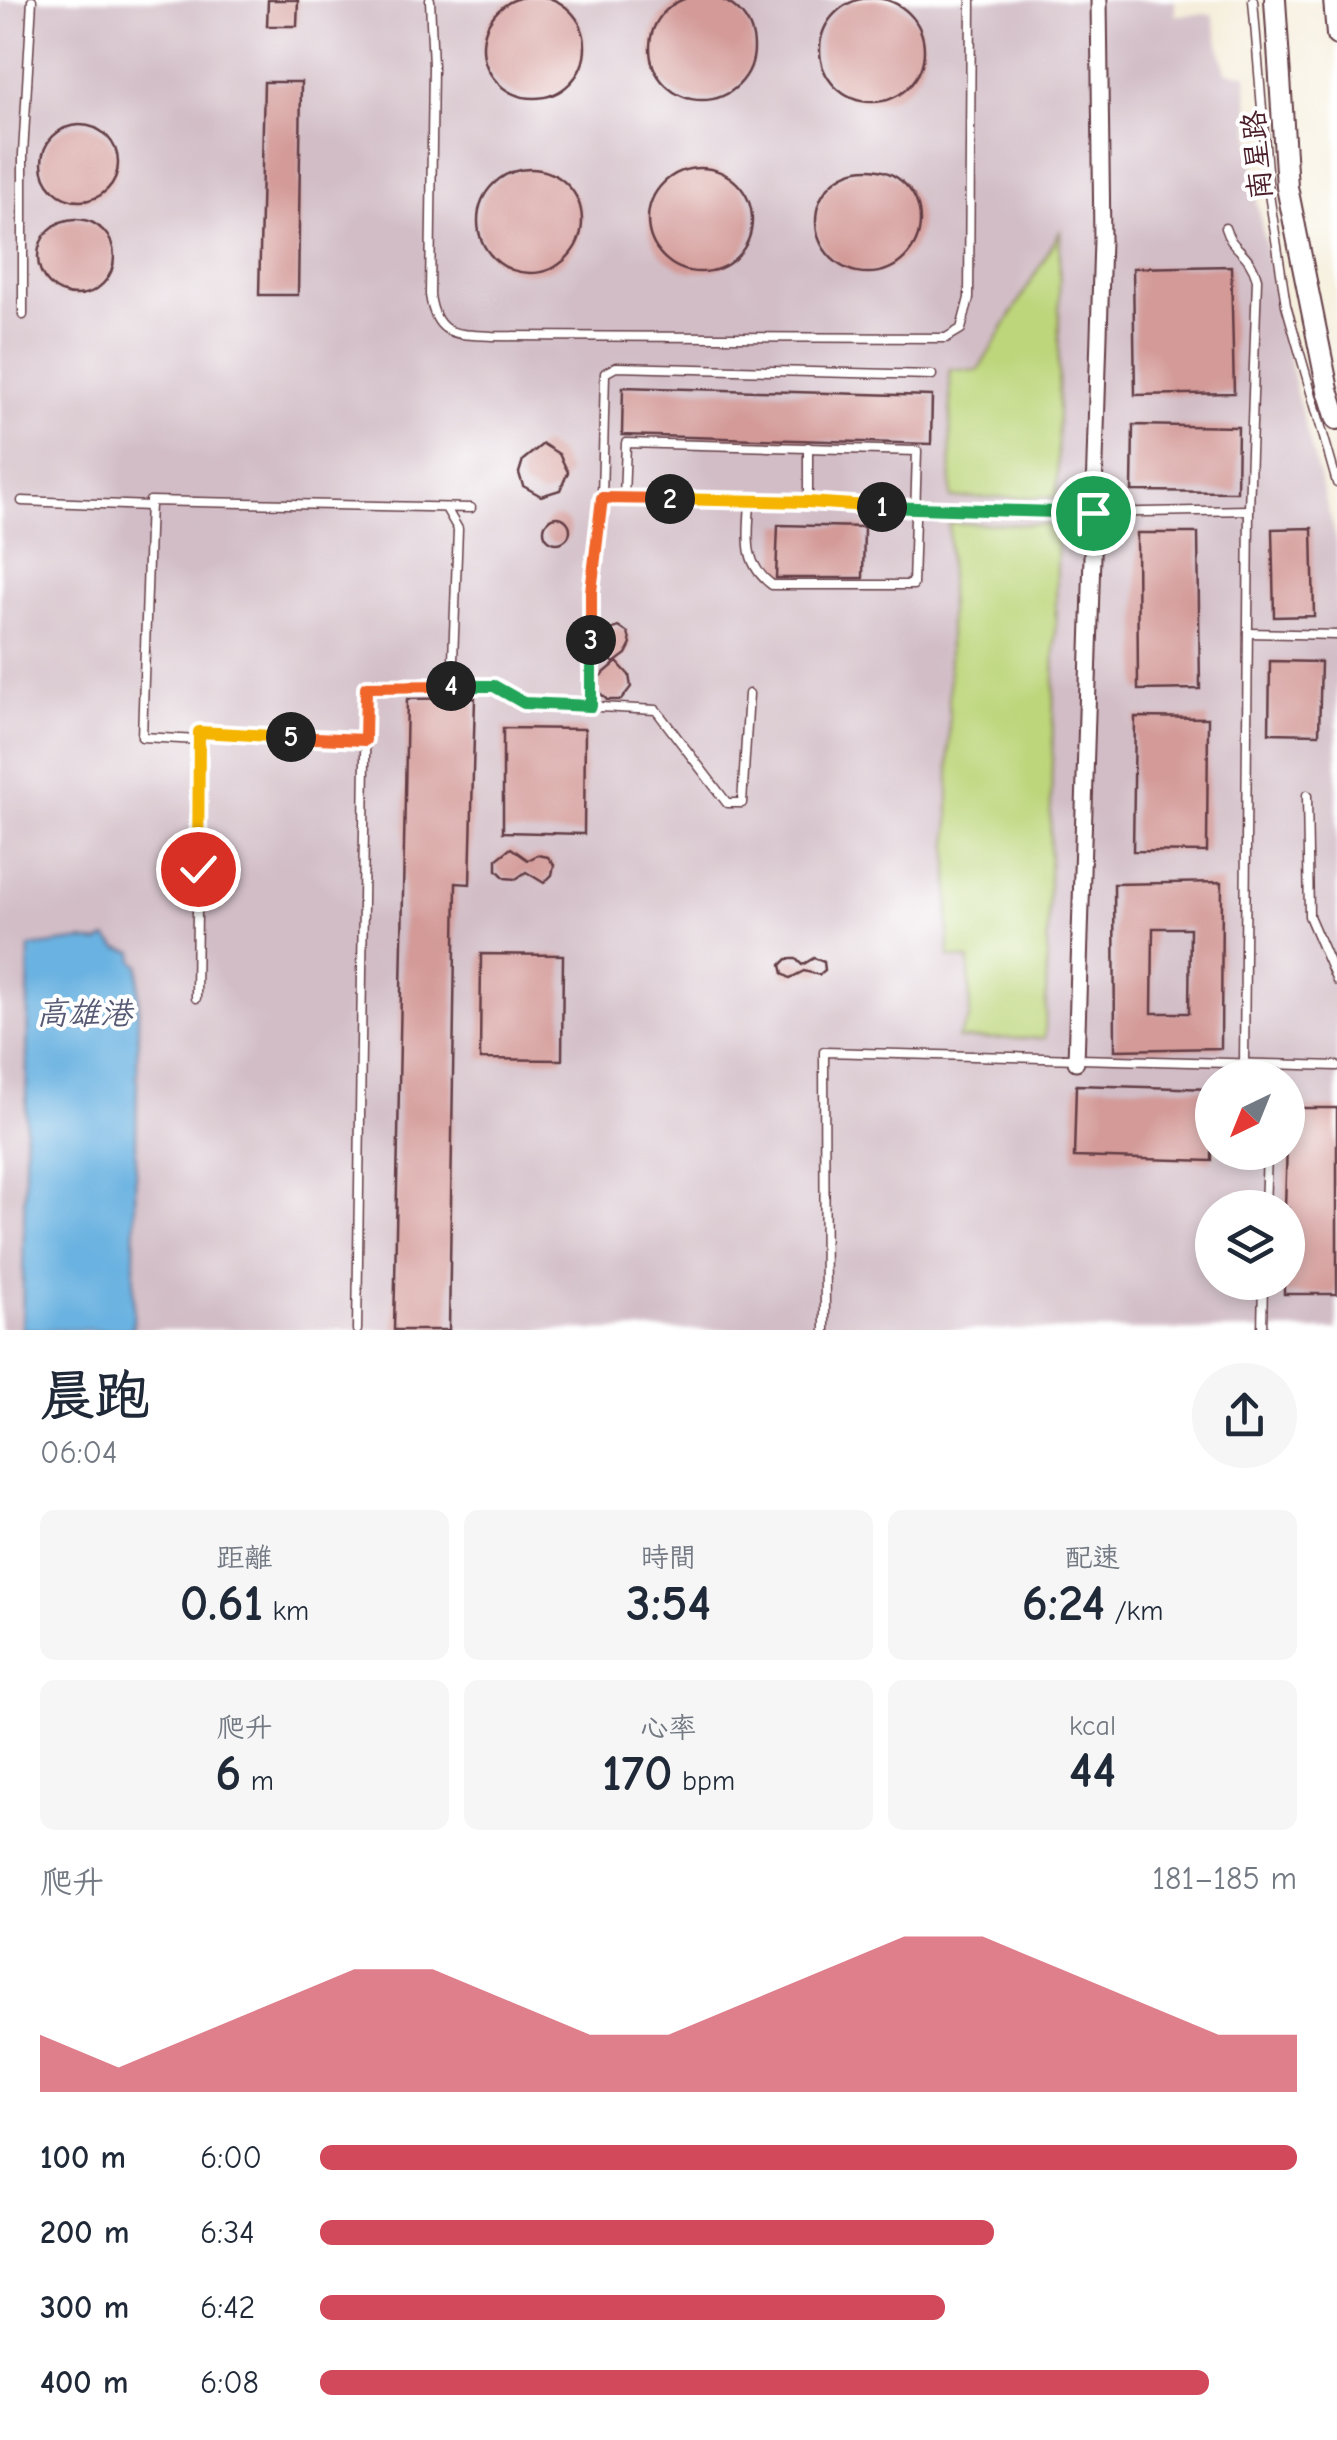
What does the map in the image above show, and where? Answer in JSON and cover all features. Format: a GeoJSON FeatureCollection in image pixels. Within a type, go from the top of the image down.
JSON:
{"type":"FeatureCollection","features":[{"type":"Feature","properties":{"kind":"street","name":"南星路"},"geometry":{"type":"LineString","coordinates":[[1275,0],[1287,187],[1337,419]]}},
{"type":"Feature","properties":{"kind":"street"},"geometry":{"type":"LineString","coordinates":[[1334,0],[1337,35]]}},
{"type":"Feature","properties":{"kind":"street"},"geometry":{"type":"LineString","coordinates":[[1076,1062],[1102,240],[1100,1]]}},
{"type":"Feature","properties":{"kind":"lane"},"geometry":{"type":"LineString","coordinates":[[23,315],[24,154],[32,0]]}},
{"type":"Feature","properties":{"kind":"lane"},"geometry":{"type":"LineString","coordinates":[[430,0],[430,295],[437,322],[447,331],[547,337],[946,338],[961,329],[969,298],[970,0]]}},
{"type":"Feature","properties":{"kind":"lane"},"geometry":{"type":"LineString","coordinates":[[1253,0],[1269,194],[1286,305],[1337,484]]}},
{"type":"Feature","properties":{"kind":"lane"},"geometry":{"type":"LineString","coordinates":[[1225,228],[1229,240],[1251,258],[1257,279],[1250,510],[1244,1060]]}},
{"type":"Feature","properties":{"kind":"lane"},"geometry":{"type":"LineString","coordinates":[[591,706],[591,592],[602,498],[605,373],[616,367],[932,375]]}},
{"type":"Feature","properties":{"kind":"lane"},"geometry":{"type":"LineString","coordinates":[[624,498],[626,443],[917,450],[913,585],[772,585],[757,574],[749,556],[750,500]]}},
{"type":"Feature","properties":{"kind":"lane"},"geometry":{"type":"LineString","coordinates":[[808,447],[808,502]]}},
{"type":"Feature","properties":{"kind":"lane"},"geometry":{"type":"LineString","coordinates":[[602,498],[808,502],[916,510],[1250,510]]}},
{"type":"Feature","properties":{"kind":"lane"},"geometry":{"type":"LineString","coordinates":[[22,501],[150,506]]}},
{"type":"Feature","properties":{"kind":"lane"},"geometry":{"type":"LineString","coordinates":[[199,740],[142,736],[150,502],[471,508]]}},
{"type":"Feature","properties":{"kind":"lane"},"geometry":{"type":"LineString","coordinates":[[446,508],[458,529],[452,686]]}},
{"type":"Feature","properties":{"kind":"lane"},"geometry":{"type":"LineString","coordinates":[[1248,633],[1337,635]]}},
{"type":"Feature","properties":{"kind":"lane"},"geometry":{"type":"LineString","coordinates":[[357,1330],[366,687],[494,686],[524,703],[656,710],[727,803],[742,804],[750,694]]}},
{"type":"Feature","properties":{"kind":"lane"},"geometry":{"type":"LineString","coordinates":[[196,998],[199,732],[365,740]]}},
{"type":"Feature","properties":{"kind":"lane"},"geometry":{"type":"LineString","coordinates":[[1308,795],[1308,916],[1337,981]]}},
{"type":"Feature","properties":{"kind":"lane"},"geometry":{"type":"LineString","coordinates":[[825,1330],[824,1052],[1195,1063]]}},
{"type":"Feature","properties":{"kind":"lane"},"geometry":{"type":"LineString","coordinates":[[1305,1065],[1337,1066]]}},
{"type":"Feature","properties":{"kind":"lane"},"geometry":{"type":"LineString","coordinates":[[1262,1330],[1263,1300]]}},
{"type":"Feature","properties":{"kind":"shaded area"},"geometry":{"type":"Polygon","coordinates":[[[0,0],[1175,0],[1175,15],[1212,14],[1226,72],[1246,74],[1257,203],[1297,395],[1337,542],[1337,1330],[126,1330],[134,952],[83,940],[29,948],[22,1330],[0,1330],[0,0]]]}},
{"type":"Feature","properties":{"kind":"green space"},"geometry":{"type":"Polygon","coordinates":[[[1060,232],[1057,497],[951,498],[950,369],[978,371],[1060,232]]]}},
{"type":"Feature","properties":{"kind":"green space"},"geometry":{"type":"Polygon","coordinates":[[[949,523],[1058,525],[1045,1038],[957,1039],[970,1017],[969,960],[949,957],[949,523]]]}},
{"type":"Feature","properties":{"kind":"water","name":"高雄港"},"geometry":{"type":"Polygon","coordinates":[[[106,938],[118,948],[134,952],[134,961],[139,965],[133,1330],[22,1330],[29,947],[83,940],[98,943],[106,938]]]}},
{"type":"Feature","properties":{"kind":"building"},"geometry":{"type":"Polygon","coordinates":[[[517,-1],[551,-1],[563,4],[577,18],[584,37],[584,57],[577,76],[563,90],[544,97],[524,97],[505,90],[491,76],[484,57],[484,37],[491,18],[505,4],[517,-1]]]}},
{"type":"Feature","properties":{"kind":"building"},"geometry":{"type":"Polygon","coordinates":[[[685,-1],[719,-1],[731,5],[745,19],[753,38],[753,58],[745,77],[731,91],[712,99],[692,99],[673,91],[659,77],[651,58],[651,38],[659,19],[685,-1]]]}},
{"type":"Feature","properties":{"kind":"building"},"geometry":{"type":"Polygon","coordinates":[[[862,-1],[882,-1],[901,7],[915,21],[923,40],[923,60],[915,79],[901,93],[882,101],[862,101],[843,93],[829,79],[821,60],[821,40],[829,21],[843,7],[862,-1]]]}},
{"type":"Feature","properties":{"kind":"building"},"geometry":{"type":"Polygon","coordinates":[[[268,0],[298,0],[297,26],[267,26],[268,0]]]}},
{"type":"Feature","properties":{"kind":"building"},"geometry":{"type":"Polygon","coordinates":[[[264,82],[301,82],[298,295],[259,295],[264,82]]]}},
{"type":"Feature","properties":{"kind":"building"},"geometry":{"type":"Polygon","coordinates":[[[80,125],[107,136],[118,163],[107,190],[80,201],[53,190],[42,163],[53,136],[80,125]]]}},
{"type":"Feature","properties":{"kind":"building"},"geometry":{"type":"Polygon","coordinates":[[[700,168],[720,172],[737,183],[748,200],[752,220],[748,240],[737,257],[720,268],[700,272],[680,268],[663,257],[652,240],[648,220],[652,200],[663,183],[680,172],[700,168]]]}},
{"type":"Feature","properties":{"kind":"building"},"geometry":{"type":"Polygon","coordinates":[[[530,169],[550,173],[567,184],[578,201],[582,221],[578,241],[567,258],[550,269],[530,273],[510,269],[493,258],[482,241],[478,221],[482,201],[493,184],[510,173],[530,169]]]}},
{"type":"Feature","properties":{"kind":"building"},"geometry":{"type":"Polygon","coordinates":[[[868,169],[888,173],[905,184],[916,201],[920,221],[916,241],[905,258],[888,269],[868,273],[848,269],[831,258],[820,241],[816,221],[820,201],[831,184],[848,173],[868,169]]]}},
{"type":"Feature","properties":{"kind":"building"},"geometry":{"type":"Polygon","coordinates":[[[76,219],[103,230],[114,257],[103,284],[76,295],[49,284],[38,257],[49,230],[76,219]]]}},
{"type":"Feature","properties":{"kind":"building"},"geometry":{"type":"Polygon","coordinates":[[[1231,266],[1234,393],[1135,395],[1133,268],[1231,266]]]}},
{"type":"Feature","properties":{"kind":"building"},"geometry":{"type":"Polygon","coordinates":[[[623,387],[932,396],[931,444],[622,435],[623,387]]]}},
{"type":"Feature","properties":{"kind":"building"},"geometry":{"type":"Polygon","coordinates":[[[1133,425],[1238,427],[1237,492],[1132,491],[1133,425]]]}},
{"type":"Feature","properties":{"kind":"building"},"geometry":{"type":"Polygon","coordinates":[[[543,444],[559,454],[568,472],[560,490],[541,496],[523,486],[519,473],[523,460],[543,444]]]}},
{"type":"Feature","properties":{"kind":"building"},"geometry":{"type":"Polygon","coordinates":[[[557,517],[566,521],[570,530],[566,539],[557,543],[548,539],[544,530],[548,521],[557,517]]]}},
{"type":"Feature","properties":{"kind":"building"},"geometry":{"type":"Polygon","coordinates":[[[778,525],[864,527],[863,578],[776,578],[778,525]]]}},
{"type":"Feature","properties":{"kind":"building"},"geometry":{"type":"Polygon","coordinates":[[[1312,528],[1314,616],[1274,617],[1272,529],[1312,528]]]}},
{"type":"Feature","properties":{"kind":"building"},"geometry":{"type":"Polygon","coordinates":[[[1137,533],[1198,533],[1200,689],[1138,690],[1137,533]]]}},
{"type":"Feature","properties":{"kind":"building"},"geometry":{"type":"Polygon","coordinates":[[[619,627],[628,633],[631,644],[614,663],[602,652],[599,641],[604,632],[619,627]]]}},
{"type":"Feature","properties":{"kind":"building"},"geometry":{"type":"Polygon","coordinates":[[[1270,661],[1321,662],[1319,734],[1269,733],[1270,661]]]}},
{"type":"Feature","properties":{"kind":"building"},"geometry":{"type":"Polygon","coordinates":[[[617,662],[629,675],[631,687],[621,700],[607,700],[598,691],[598,678],[617,662]]]}},
{"type":"Feature","properties":{"kind":"building"},"geometry":{"type":"Polygon","coordinates":[[[475,698],[470,884],[456,883],[449,1330],[394,1330],[407,699],[475,698]]]}},
{"type":"Feature","properties":{"kind":"building"},"geometry":{"type":"Polygon","coordinates":[[[1135,717],[1208,718],[1207,852],[1133,851],[1135,717]]]}},
{"type":"Feature","properties":{"kind":"building"},"geometry":{"type":"Polygon","coordinates":[[[503,728],[585,729],[584,834],[503,832],[503,728]]]}},
{"type":"Feature","properties":{"kind":"building"},"geometry":{"type":"Polygon","coordinates":[[[511,848],[528,860],[538,855],[548,857],[554,865],[552,875],[544,883],[526,872],[516,879],[505,878],[497,870],[497,859],[511,848]]]}},
{"type":"Feature","properties":{"kind":"building"},"geometry":{"type":"Polygon","coordinates":[[[1222,882],[1221,1048],[1115,1050],[1114,884],[1222,882]],[[1153,928],[1152,1013],[1189,1013],[1190,928],[1153,928]]]}},
{"type":"Feature","properties":{"kind":"building"},"geometry":{"type":"Polygon","coordinates":[[[481,954],[563,955],[562,1060],[480,1059],[481,954]]]}},
{"type":"Feature","properties":{"kind":"building"},"geometry":{"type":"Polygon","coordinates":[[[814,958],[824,962],[825,970],[819,975],[804,971],[790,978],[783,974],[781,965],[787,959],[796,959],[802,965],[814,958]]]}},
{"type":"Feature","properties":{"kind":"building"},"geometry":{"type":"Polygon","coordinates":[[[1076,1085],[1195,1088],[1195,1161],[1074,1157],[1076,1085]]]}},
{"type":"Feature","properties":{"kind":"building"},"geometry":{"type":"Polygon","coordinates":[[[1305,1108],[1337,1108],[1337,1294],[1305,1294],[1305,1190],[1286,1190],[1286,1170],[1305,1170],[1305,1108]]]}},
{"type":"Feature","properties":{"kind":"route"},"geometry":{"type":"LineString","coordinates":[[198,869],[199,732],[365,740],[366,687],[494,686],[524,703],[591,706],[591,592],[602,498],[1093,513]]}}]}
